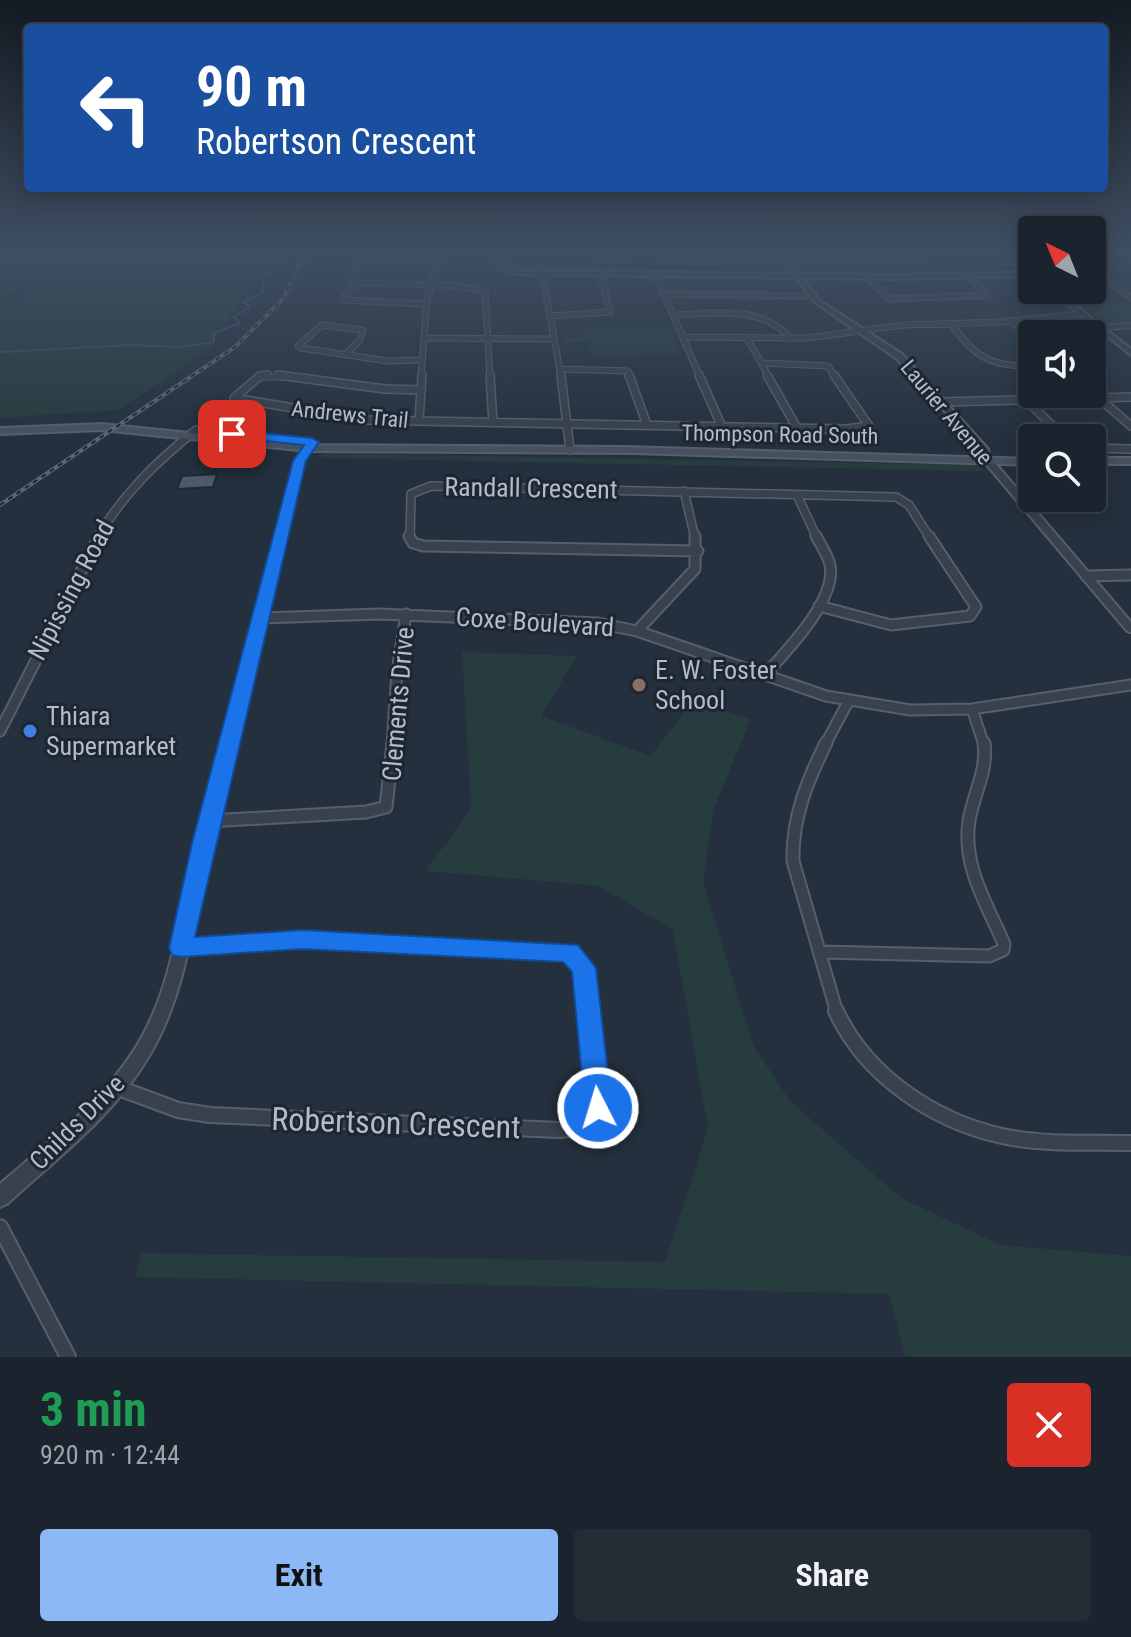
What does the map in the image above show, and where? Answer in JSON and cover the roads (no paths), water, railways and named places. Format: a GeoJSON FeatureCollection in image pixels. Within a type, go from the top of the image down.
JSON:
{"type":"FeatureCollection","features":[{"type":"Feature","properties":{"kind":"main road","name":"Thompson Road South"},"geometry":{"type":"LineString","coordinates":[[0,428],[102,427],[310,445],[372,447],[1018,460]]}},
{"type":"Feature","properties":{"kind":"main road"},"geometry":{"type":"LineString","coordinates":[[1106,461],[1131,461]]}},
{"type":"Feature","properties":{"kind":"street"},"geometry":{"type":"LineString","coordinates":[[419,421],[426,314]]}},
{"type":"Feature","properties":{"kind":"street"},"geometry":{"type":"LineString","coordinates":[[486,314],[493,423]]}},
{"type":"Feature","properties":{"kind":"street"},"geometry":{"type":"LineString","coordinates":[[570,450],[569,424],[550,316],[575,314]]}},
{"type":"Feature","properties":{"kind":"street","name":"Laurier Avenue"},"geometry":{"type":"LineString","coordinates":[[839,314],[899,356],[985,451],[986,459],[1131,629]]}},
{"type":"Feature","properties":{"kind":"street"},"geometry":{"type":"LineString","coordinates":[[683,337],[791,339],[1078,314]]}},
{"type":"Feature","properties":{"kind":"street"},"geometry":{"type":"LineString","coordinates":[[1081,314],[1089,320]]}},
{"type":"Feature","properties":{"kind":"street"},"geometry":{"type":"LineString","coordinates":[[722,427],[673,315],[765,316],[784,328],[791,339]]}},
{"type":"Feature","properties":{"kind":"street"},"geometry":{"type":"LineString","coordinates":[[1009,321],[1018,326]]}},
{"type":"Feature","properties":{"kind":"street"},"geometry":{"type":"LineString","coordinates":[[951,323],[963,342],[987,364],[1018,365]]}},
{"type":"Feature","properties":{"kind":"street"},"geometry":{"type":"LineString","coordinates":[[346,354],[360,340],[363,330],[322,325],[298,346],[346,354],[388,361],[422,360]]}},
{"type":"Feature","properties":{"kind":"street"},"geometry":{"type":"LineString","coordinates":[[1106,327],[1131,326]]}},
{"type":"Feature","properties":{"kind":"street"},"geometry":{"type":"LineString","coordinates":[[1106,333],[1131,353]]}},
{"type":"Feature","properties":{"kind":"street"},"geometry":{"type":"LineString","coordinates":[[425,338],[554,339]]}},
{"type":"Feature","properties":{"kind":"street"},"geometry":{"type":"LineString","coordinates":[[747,338],[797,428]]}},
{"type":"Feature","properties":{"kind":"street","name":"Andrews Trail"},"geometry":{"type":"LineString","coordinates":[[421,390],[385,389],[272,374],[260,376],[234,398],[365,420],[859,430],[869,426],[828,366],[761,363]]}},
{"type":"Feature","properties":{"kind":"street"},"geometry":{"type":"LineString","coordinates":[[560,369],[628,371],[647,425]]}},
{"type":"Feature","properties":{"kind":"street"},"geometry":{"type":"LineString","coordinates":[[1106,398],[1131,397]]}},
{"type":"Feature","properties":{"kind":"street"},"geometry":{"type":"LineString","coordinates":[[941,402],[1018,399]]}},
{"type":"Feature","properties":{"kind":"street"},"geometry":{"type":"LineString","coordinates":[[1106,404],[1131,426]]}},
{"type":"Feature","properties":{"kind":"street"},"geometry":{"type":"LineString","coordinates":[[1034,408],[1051,424]]}},
{"type":"Feature","properties":{"kind":"street","name":"Nipissing Road"},"geometry":{"type":"LineString","coordinates":[[0,731],[105,521],[162,455],[192,433]]}},
{"type":"Feature","properties":{"kind":"street","name":"Childs Drive"},"geometry":{"type":"LineString","coordinates":[[0,1197],[84,1121],[116,1087],[143,1051],[159,1017],[181,948],[209,821],[300,461],[310,445]]}},
{"type":"Feature","properties":{"kind":"street"},"geometry":{"type":"LineString","coordinates":[[1106,448],[1131,449]]}},
{"type":"Feature","properties":{"kind":"street","name":"Randall Crescent"},"geometry":{"type":"LineString","coordinates":[[698,551],[423,546],[413,543],[409,535],[411,494],[431,486],[882,496],[905,501],[976,607],[970,616],[891,625],[819,606]]}},
{"type":"Feature","properties":{"kind":"street"},"geometry":{"type":"LineString","coordinates":[[637,631],[695,569],[698,551],[684,491]]}},
{"type":"Feature","properties":{"kind":"street"},"geometry":{"type":"LineString","coordinates":[[766,674],[819,606],[831,578],[830,565],[797,495]]}},
{"type":"Feature","properties":{"kind":"street"},"geometry":{"type":"LineString","coordinates":[[1086,576],[1131,575]]}},
{"type":"Feature","properties":{"kind":"street","name":"Coxe Boulevard"},"geometry":{"type":"LineString","coordinates":[[262,618],[406,614],[561,620],[637,631],[848,702],[910,710],[972,709],[1131,685]]}},
{"type":"Feature","properties":{"kind":"street","name":"Clements Drive"},"geometry":{"type":"LineString","coordinates":[[209,821],[366,812],[386,807],[397,671],[406,614]]}},
{"type":"Feature","properties":{"kind":"street"},"geometry":{"type":"LineString","coordinates":[[848,702],[807,788],[792,844],[798,889],[821,952],[832,1002],[854,1042],[906,1092],[944,1114],[1005,1136],[1131,1143]]}},
{"type":"Feature","properties":{"kind":"street"},"geometry":{"type":"LineString","coordinates":[[821,952],[989,956],[1003,950],[1004,944],[970,867],[967,838],[987,753],[972,709]]}},
{"type":"Feature","properties":{"kind":"street","name":"Robertson Crescent"},"geometry":{"type":"LineString","coordinates":[[116,1087],[178,1110],[210,1115],[559,1130],[582,1128],[598,1108],[584,968],[569,952],[302,940],[181,948]]}},
{"type":"Feature","properties":{"kind":"street"},"geometry":{"type":"LineString","coordinates":[[0,1227],[50,1328],[68,1357]]}},
{"type":"Feature","properties":{"kind":"waterway"},"geometry":{"type":"LineString","coordinates":[[0,352],[130,345],[178,347],[214,342],[214,333],[240,323],[233,317],[238,314]]}},
{"type":"Feature","properties":{"kind":"railway"},"geometry":{"type":"LineString","coordinates":[[0,505],[235,347],[268,314]]}},
{"type":"Feature","properties":{"kind":"place","name":"E. W. Foster School"},"geometry":{"type":"Point","coordinates":[639,685]}},
{"type":"Feature","properties":{"kind":"place","name":"Thiara Supermarket"},"geometry":{"type":"Point","coordinates":[30,731]}}]}
